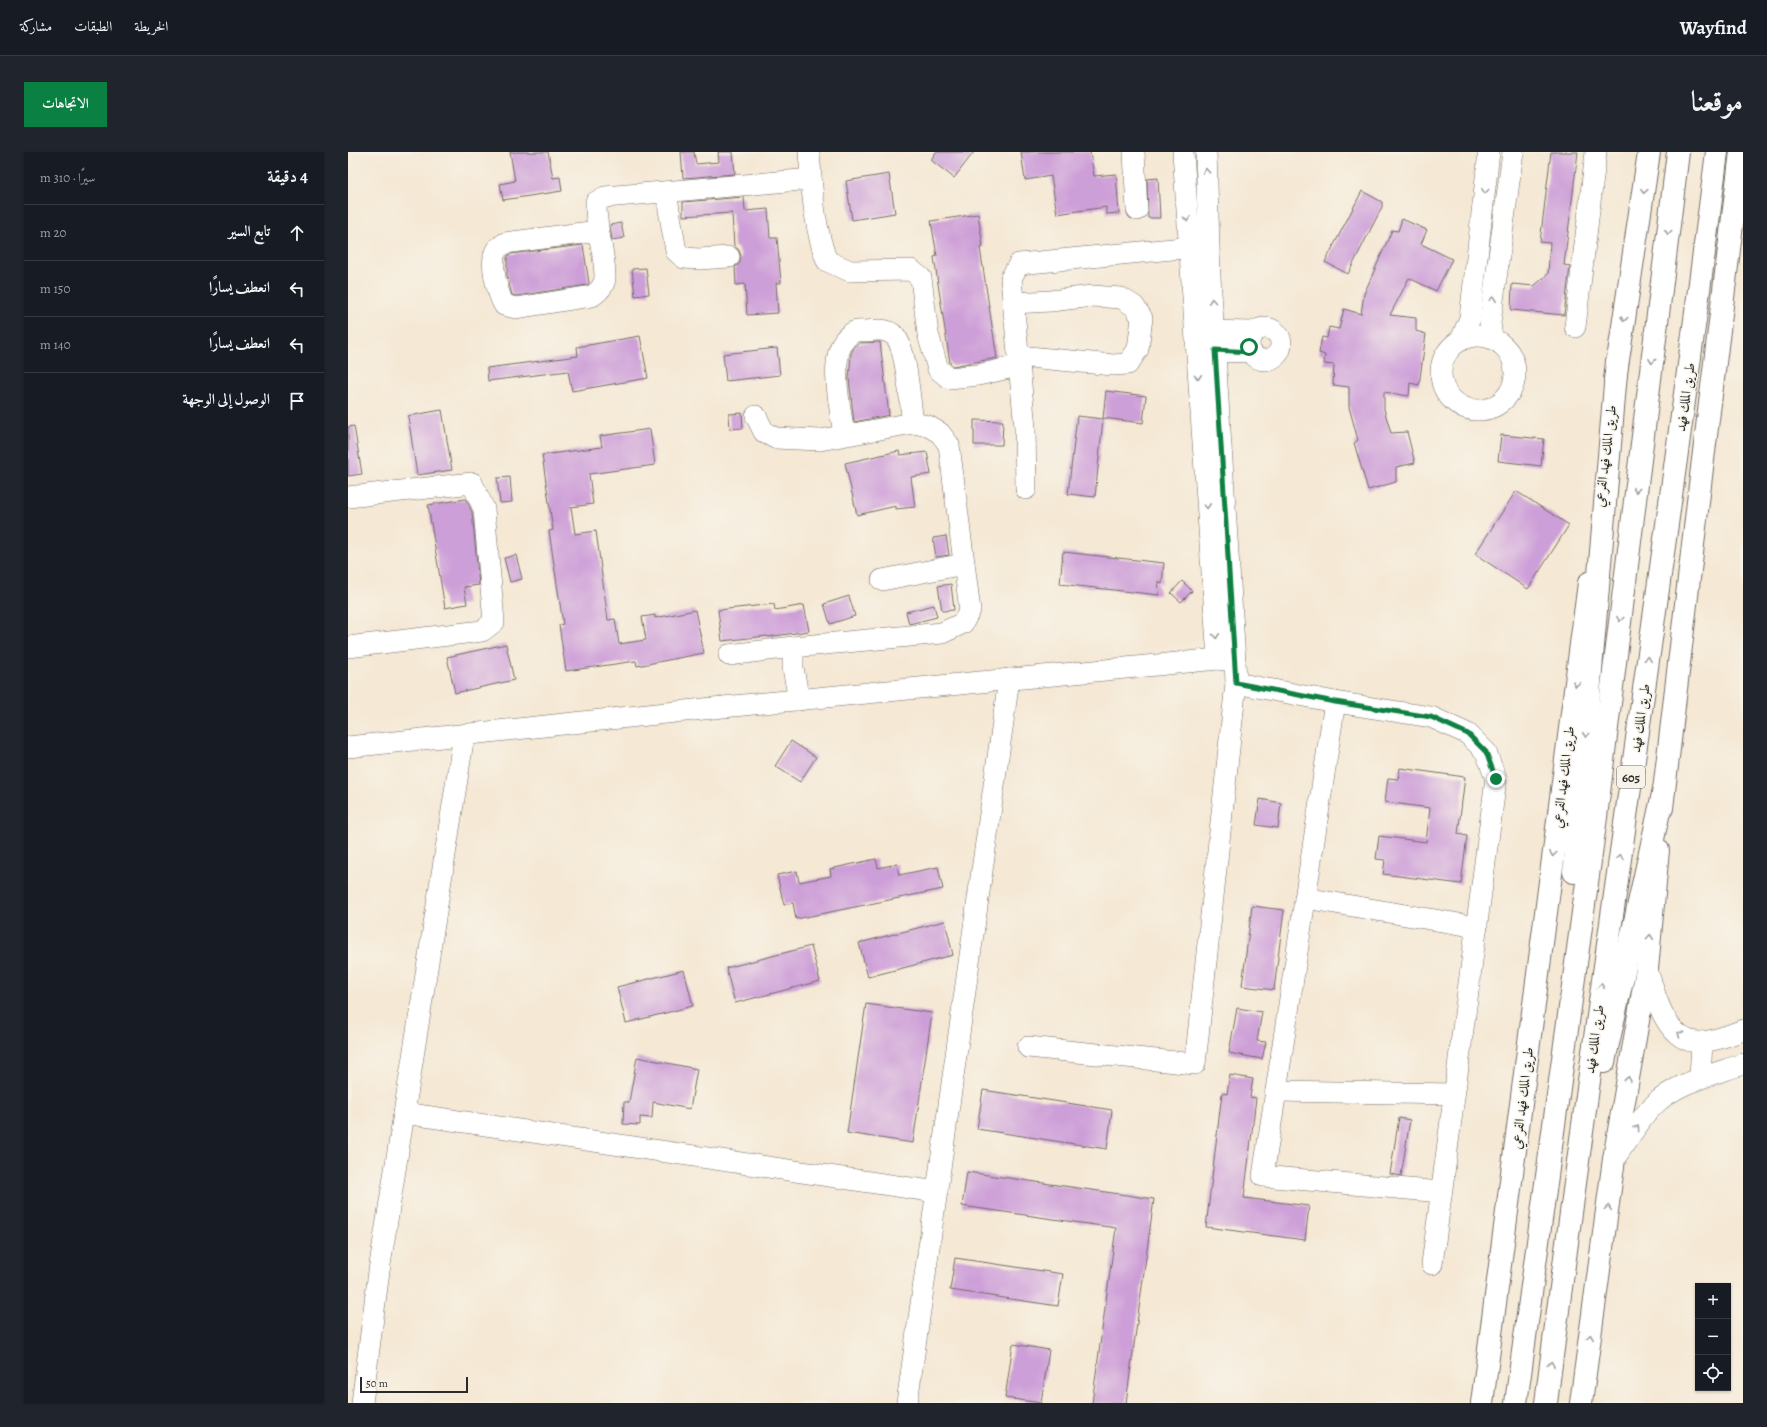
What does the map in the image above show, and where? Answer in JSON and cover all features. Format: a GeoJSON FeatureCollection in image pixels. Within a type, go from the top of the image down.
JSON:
{"type":"FeatureCollection","features":[{"type":"Feature","properties":{"kind":"main road","name":"طريق الملك فهد الفرعي"},"geometry":{"type":"LineString","coordinates":[[1482,1403],[1617,361],[1650,152]]}},
{"type":"Feature","properties":{"kind":"main road","name":"طريق الملك فهد"},"geometry":{"type":"LineString","coordinates":[[1516,1403],[1596,817],[1678,152]]}},
{"type":"Feature","properties":{"kind":"main road","name":"طريق الملك فهد"},"geometry":{"type":"LineString","coordinates":[[1546,1403],[1607,942],[1685,401],[1717,152]]}},
{"type":"Feature","properties":{"kind":"main road"},"geometry":{"type":"LineString","coordinates":[[1581,1403],[1614,1159],[1647,969],[1664,789],[1741,152]]}},
{"type":"Feature","properties":{"kind":"main road"},"geometry":{"type":"LineString","coordinates":[[1726,281],[1743,249]]}},
{"type":"Feature","properties":{"kind":"main road"},"geometry":{"type":"LineString","coordinates":[[1548,1163],[1617,361]]}},
{"type":"Feature","properties":{"kind":"main road"},"geometry":{"type":"LineString","coordinates":[[1571,1215],[1664,789]]}},
{"type":"Feature","properties":{"kind":"street"},"geometry":{"type":"LineString","coordinates":[[809,152],[811,179],[821,245],[827,261],[850,271],[911,270],[921,278],[928,334],[938,369],[949,378],[978,375],[1018,361],[1113,365],[1128,364],[1138,349],[1142,318],[1134,306],[1121,298],[1092,296],[1050,302],[1013,302]]}},
{"type":"Feature","properties":{"kind":"street"},"geometry":{"type":"LineString","coordinates":[[1134,152],[1137,210]]}},
{"type":"Feature","properties":{"kind":"street"},"geometry":{"type":"LineString","coordinates":[[1028,1047],[1195,1064],[1236,683],[1226,660],[1205,341],[1189,247],[1183,152]]}},
{"type":"Feature","properties":{"kind":"street"},"geometry":{"type":"LineString","coordinates":[[1205,341],[1209,245],[1206,152]]}},
{"type":"Feature","properties":{"kind":"street"},"geometry":{"type":"LineString","coordinates":[[1461,340],[1470,318],[1489,152]]}},
{"type":"Feature","properties":{"kind":"street"},"geometry":{"type":"LineString","coordinates":[[1492,338],[1490,323],[1513,152]]}},
{"type":"Feature","properties":{"kind":"street"},"geometry":{"type":"LineString","coordinates":[[1575,327],[1596,152]]}},
{"type":"Feature","properties":{"kind":"street"},"geometry":{"type":"LineString","coordinates":[[598,231],[505,244],[496,250],[494,262],[498,293],[504,305],[516,308],[592,296],[600,290],[605,278],[596,216],[596,202],[605,197],[811,179]]}},
{"type":"Feature","properties":{"kind":"street"},"geometry":{"type":"LineString","coordinates":[[666,192],[676,251],[684,258],[699,259],[729,257]]}},
{"type":"Feature","properties":{"kind":"street"},"geometry":{"type":"LineString","coordinates":[[1480,232],[1502,236]]}},
{"type":"Feature","properties":{"kind":"street"},"geometry":{"type":"LineString","coordinates":[[1026,489],[1025,428],[1011,278],[1019,264],[1209,245]]}},
{"type":"Feature","properties":{"kind":"street"},"geometry":{"type":"LineString","coordinates":[[844,435],[836,368],[839,349],[846,338],[855,331],[884,330],[895,336],[904,353],[913,423]]}},
{"type":"Feature","properties":{"kind":"street"},"geometry":{"type":"LineString","coordinates":[[1474,336],[1492,338],[1507,348],[1512,356],[1516,369],[1515,382],[1512,391],[1500,404],[1483,411],[1465,408],[1457,404],[1445,390],[1441,373],[1445,355],[1450,348],[1461,340],[1474,336]]}},
{"type":"Feature","properties":{"kind":"street"},"geometry":{"type":"LineString","coordinates":[[1205,341],[1253,342]]}},
{"type":"Feature","properties":{"kind":"street"},"geometry":{"type":"LineString","coordinates":[[729,655],[793,647],[942,633],[963,623],[970,610],[949,445],[940,433],[928,426],[913,423],[820,440],[775,438],[764,432],[756,416]]}},
{"type":"Feature","properties":{"kind":"street"},"geometry":{"type":"LineString","coordinates":[[348,497],[472,483],[484,509],[494,622],[482,631],[348,647]]}},
{"type":"Feature","properties":{"kind":"street"},"geometry":{"type":"LineString","coordinates":[[882,580],[964,564]]}},
{"type":"Feature","properties":{"kind":"street"},"geometry":{"type":"LineString","coordinates":[[793,647],[793,668],[799,700]]}},
{"type":"Feature","properties":{"kind":"street"},"geometry":{"type":"LineString","coordinates":[[348,747],[1009,679],[1226,660]]}},
{"type":"Feature","properties":{"kind":"street"},"geometry":{"type":"LineString","coordinates":[[907,1403],[1009,679]]}},
{"type":"Feature","properties":{"kind":"street"},"geometry":{"type":"LineString","coordinates":[[1236,683],[1335,702],[1431,717],[1468,734],[1486,752],[1496,779],[1432,1264]]}},
{"type":"Feature","properties":{"kind":"street"},"geometry":{"type":"LineString","coordinates":[[1335,702],[1263,1176],[1441,1192]]}},
{"type":"Feature","properties":{"kind":"street"},"geometry":{"type":"LineString","coordinates":[[362,1403],[379,1271],[464,735]]}},
{"type":"Feature","properties":{"kind":"street"},"geometry":{"type":"LineString","coordinates":[[1306,898],[1476,927]]}},
{"type":"Feature","properties":{"kind":"street"},"geometry":{"type":"LineString","coordinates":[[1647,969],[1656,1001],[1665,1018],[1677,1033],[1690,1041],[1702,1042],[1743,1030]]}},
{"type":"Feature","properties":{"kind":"street"},"geometry":{"type":"LineString","coordinates":[[1700,1078],[1702,1042]]}},
{"type":"Feature","properties":{"kind":"street"},"geometry":{"type":"LineString","coordinates":[[1614,1159],[1652,1107],[1668,1094],[1700,1078],[1743,1064]]}},
{"type":"Feature","properties":{"kind":"street"},"geometry":{"type":"LineString","coordinates":[[1276,1091],[1454,1094]]}},
{"type":"Feature","properties":{"kind":"street"},"geometry":{"type":"LineString","coordinates":[[404,1113],[937,1192]]}},
{"type":"Feature","properties":{"kind":"building"},"geometry":{"type":"Polygon","coordinates":[[[510,152],[548,152],[553,178],[560,177],[562,191],[503,200],[500,184],[515,181],[510,152]]]}},
{"type":"Feature","properties":{"kind":"building"},"geometry":{"type":"Polygon","coordinates":[[[681,152],[694,152],[696,164],[719,162],[718,152],[733,152],[735,174],[683,178],[681,152]]]}},
{"type":"Feature","properties":{"kind":"building"},"geometry":{"type":"Polygon","coordinates":[[[936,152],[974,152],[954,178],[931,160],[936,152]]]}},
{"type":"Feature","properties":{"kind":"building"},"geometry":{"type":"Polygon","coordinates":[[[1021,152],[1090,152],[1094,176],[1116,174],[1119,213],[1106,214],[1106,207],[1057,214],[1051,176],[1025,180],[1021,152]]]}},
{"type":"Feature","properties":{"kind":"building"},"geometry":{"type":"Polygon","coordinates":[[[1551,152],[1578,152],[1564,265],[1570,266],[1564,315],[1511,310],[1512,284],[1534,286],[1548,274],[1550,243],[1540,242],[1551,152]]]}},
{"type":"Feature","properties":{"kind":"building"},"geometry":{"type":"Polygon","coordinates":[[[889,174],[895,213],[852,220],[846,181],[889,174]]]}},
{"type":"Feature","properties":{"kind":"building"},"geometry":{"type":"Polygon","coordinates":[[[1158,178],[1160,218],[1148,218],[1147,179],[1158,178]]]}},
{"type":"Feature","properties":{"kind":"building"},"geometry":{"type":"Polygon","coordinates":[[[1362,191],[1382,202],[1382,207],[1348,274],[1325,262],[1362,191]]]}},
{"type":"Feature","properties":{"kind":"building"},"geometry":{"type":"Polygon","coordinates":[[[744,197],[745,211],[768,209],[770,238],[777,238],[781,283],[776,283],[778,313],[747,315],[745,284],[736,285],[735,267],[740,263],[741,256],[739,250],[734,246],[732,213],[683,216],[683,202],[744,197]]]}},
{"type":"Feature","properties":{"kind":"building"},"geometry":{"type":"Polygon","coordinates":[[[978,214],[983,247],[980,248],[997,358],[953,366],[950,363],[934,257],[937,256],[931,221],[978,214]]]}},
{"type":"Feature","properties":{"kind":"building"},"geometry":{"type":"Polygon","coordinates":[[[1402,219],[1427,230],[1421,244],[1452,259],[1436,291],[1409,278],[1390,315],[1416,318],[1416,331],[1426,334],[1419,385],[1410,383],[1409,396],[1384,392],[1384,409],[1391,433],[1407,432],[1415,463],[1396,467],[1396,482],[1368,490],[1354,443],[1358,440],[1349,407],[1349,387],[1333,385],[1334,365],[1324,364],[1325,355],[1319,353],[1322,337],[1327,338],[1329,327],[1339,329],[1344,309],[1361,314],[1364,294],[1392,230],[1398,231],[1402,219]]]}},
{"type":"Feature","properties":{"kind":"building"},"geometry":{"type":"Polygon","coordinates":[[[621,223],[624,238],[612,240],[610,225],[621,223]]]}},
{"type":"Feature","properties":{"kind":"building"},"geometry":{"type":"Polygon","coordinates":[[[583,245],[589,283],[587,285],[517,296],[512,295],[507,275],[507,257],[510,254],[583,245]]]}},
{"type":"Feature","properties":{"kind":"building"},"geometry":{"type":"Polygon","coordinates":[[[646,268],[649,294],[635,296],[632,269],[646,268]]]}},
{"type":"Feature","properties":{"kind":"building"},"geometry":{"type":"Polygon","coordinates":[[[640,336],[648,378],[572,391],[568,371],[488,381],[487,368],[578,356],[577,347],[640,336]]]}},
{"type":"Feature","properties":{"kind":"building"},"geometry":{"type":"Polygon","coordinates":[[[880,342],[889,415],[854,422],[849,379],[851,354],[854,347],[860,343],[880,342]]]}},
{"type":"Feature","properties":{"kind":"building"},"geometry":{"type":"Polygon","coordinates":[[[777,348],[780,375],[726,381],[723,354],[777,348]]]}},
{"type":"Feature","properties":{"kind":"building"},"geometry":{"type":"Polygon","coordinates":[[[1106,391],[1146,396],[1143,423],[1103,418],[1106,391]]]}},
{"type":"Feature","properties":{"kind":"building"},"geometry":{"type":"Polygon","coordinates":[[[442,410],[452,470],[417,475],[408,416],[442,410]]]}},
{"type":"Feature","properties":{"kind":"building"},"geometry":{"type":"Polygon","coordinates":[[[742,413],[743,428],[730,429],[729,414],[742,413]]]}},
{"type":"Feature","properties":{"kind":"building"},"geometry":{"type":"Polygon","coordinates":[[[1077,416],[1103,419],[1095,497],[1068,494],[1077,416]]]}},
{"type":"Feature","properties":{"kind":"building"},"geometry":{"type":"Polygon","coordinates":[[[974,420],[1003,421],[1002,445],[974,445],[974,420]]]}},
{"type":"Feature","properties":{"kind":"building"},"geometry":{"type":"Polygon","coordinates":[[[354,426],[362,474],[348,476],[348,427],[354,426]]]}},
{"type":"Feature","properties":{"kind":"building"},"geometry":{"type":"Polygon","coordinates":[[[650,429],[655,465],[589,474],[593,504],[571,507],[575,534],[596,531],[608,620],[615,619],[619,644],[646,640],[642,617],[655,615],[655,618],[695,610],[704,653],[637,666],[636,661],[566,671],[559,625],[563,624],[549,531],[553,530],[542,455],[602,447],[600,436],[650,429]]]}},
{"type":"Feature","properties":{"kind":"building"},"geometry":{"type":"Polygon","coordinates":[[[1501,435],[1544,439],[1541,466],[1498,461],[1501,435]]]}},
{"type":"Feature","properties":{"kind":"building"},"geometry":{"type":"Polygon","coordinates":[[[899,451],[900,455],[927,452],[931,474],[911,477],[915,507],[896,509],[896,506],[857,515],[845,463],[899,451]]]}},
{"type":"Feature","properties":{"kind":"building"},"geometry":{"type":"Polygon","coordinates":[[[510,477],[512,502],[500,503],[497,478],[510,477]]]}},
{"type":"Feature","properties":{"kind":"building"},"geometry":{"type":"Polygon","coordinates":[[[1516,491],[1569,525],[1528,589],[1475,554],[1516,491]]]}},
{"type":"Feature","properties":{"kind":"building"},"geometry":{"type":"Polygon","coordinates":[[[466,499],[472,512],[479,585],[464,587],[467,604],[445,608],[428,505],[466,499]]]}},
{"type":"Feature","properties":{"kind":"building"},"geometry":{"type":"Polygon","coordinates":[[[946,536],[949,555],[936,557],[933,538],[946,536]]]}},
{"type":"Feature","properties":{"kind":"building"},"geometry":{"type":"Polygon","coordinates":[[[1063,552],[1164,563],[1162,584],[1158,581],[1159,595],[1060,584],[1063,552]]]}},
{"type":"Feature","properties":{"kind":"building"},"geometry":{"type":"Polygon","coordinates":[[[516,555],[522,579],[510,582],[504,558],[516,555]]]}},
{"type":"Feature","properties":{"kind":"building"},"geometry":{"type":"Polygon","coordinates":[[[1182,581],[1192,591],[1181,602],[1171,593],[1182,581]]]}},
{"type":"Feature","properties":{"kind":"building"},"geometry":{"type":"Polygon","coordinates":[[[951,584],[954,610],[942,611],[938,586],[951,584]]]}},
{"type":"Feature","properties":{"kind":"building"},"geometry":{"type":"Polygon","coordinates":[[[849,596],[855,616],[830,624],[824,604],[849,596]]]}},
{"type":"Feature","properties":{"kind":"building"},"geometry":{"type":"Polygon","coordinates":[[[774,604],[775,610],[804,605],[809,631],[768,637],[722,641],[718,610],[774,604]]]}},
{"type":"Feature","properties":{"kind":"building"},"geometry":{"type":"Polygon","coordinates":[[[934,605],[937,617],[909,624],[906,612],[934,605]]]}},
{"type":"Feature","properties":{"kind":"building"},"geometry":{"type":"Polygon","coordinates":[[[506,644],[514,680],[455,693],[447,657],[506,644]]]}},
{"type":"Feature","properties":{"kind":"building"},"geometry":{"type":"Polygon","coordinates":[[[791,741],[816,757],[800,782],[775,766],[791,741]]]}},
{"type":"Feature","properties":{"kind":"building"},"geometry":{"type":"Polygon","coordinates":[[[1400,768],[1465,777],[1458,834],[1467,836],[1461,884],[1383,874],[1385,860],[1376,859],[1379,836],[1426,842],[1430,808],[1385,802],[1388,778],[1398,779],[1400,768]]]}},
{"type":"Feature","properties":{"kind":"building"},"geometry":{"type":"Polygon","coordinates":[[[1260,799],[1281,803],[1278,828],[1256,825],[1260,799]]]}},
{"type":"Feature","properties":{"kind":"building"},"geometry":{"type":"Polygon","coordinates":[[[876,859],[878,868],[897,864],[899,875],[938,867],[943,889],[796,919],[793,903],[784,905],[777,875],[797,871],[799,882],[831,876],[830,869],[876,859]]]}},
{"type":"Feature","properties":{"kind":"building"},"geometry":{"type":"Polygon","coordinates":[[[1252,906],[1284,910],[1274,990],[1242,986],[1252,906]]]}},
{"type":"Feature","properties":{"kind":"building"},"geometry":{"type":"Polygon","coordinates":[[[945,921],[953,955],[868,977],[859,943],[945,921]]]}},
{"type":"Feature","properties":{"kind":"building"},"geometry":{"type":"Polygon","coordinates":[[[811,946],[820,981],[735,1003],[726,968],[811,946]]]}},
{"type":"Feature","properties":{"kind":"building"},"geometry":{"type":"Polygon","coordinates":[[[684,970],[693,1006],[626,1023],[617,987],[684,970]]]}},
{"type":"Feature","properties":{"kind":"building"},"geometry":{"type":"Polygon","coordinates":[[[866,1004],[932,1013],[913,1143],[847,1133],[866,1004]]]}},
{"type":"Feature","properties":{"kind":"building"},"geometry":{"type":"Polygon","coordinates":[[[1237,1008],[1262,1012],[1257,1041],[1266,1042],[1262,1059],[1229,1053],[1237,1008]]]}},
{"type":"Feature","properties":{"kind":"building"},"geometry":{"type":"Polygon","coordinates":[[[637,1057],[697,1069],[690,1109],[653,1102],[652,1118],[640,1117],[640,1125],[623,1124],[624,1102],[629,1102],[637,1057]]]}},
{"type":"Feature","properties":{"kind":"building"},"geometry":{"type":"Polygon","coordinates":[[[1230,1075],[1253,1079],[1250,1097],[1256,1098],[1244,1198],[1309,1206],[1305,1240],[1206,1227],[1222,1093],[1227,1094],[1230,1075]]]}},
{"type":"Feature","properties":{"kind":"building"},"geometry":{"type":"Polygon","coordinates":[[[983,1090],[1112,1110],[1107,1149],[977,1129],[983,1090]]]}},
{"type":"Feature","properties":{"kind":"building"},"geometry":{"type":"Polygon","coordinates":[[[1399,1118],[1410,1120],[1401,1176],[1390,1174],[1399,1118]]]}},
{"type":"Feature","properties":{"kind":"building"},"geometry":{"type":"Polygon","coordinates":[[[967,1172],[1154,1199],[1126,1403],[1092,1403],[1116,1228],[962,1206],[967,1172]]]}},
{"type":"Feature","properties":{"kind":"building"},"geometry":{"type":"Polygon","coordinates":[[[955,1258],[1063,1274],[1058,1306],[950,1290],[955,1258]]]}},
{"type":"Feature","properties":{"kind":"building"},"geometry":{"type":"Polygon","coordinates":[[[1013,1344],[1049,1350],[1041,1403],[1005,1398],[1013,1344]]]}},
{"type":"Feature","properties":{"kind":"route"},"geometry":{"type":"LineString","coordinates":[[1249,347],[1251,352],[1215,350],[1236,683],[1335,702],[1431,717],[1468,734],[1486,752],[1496,779]]}}]}
